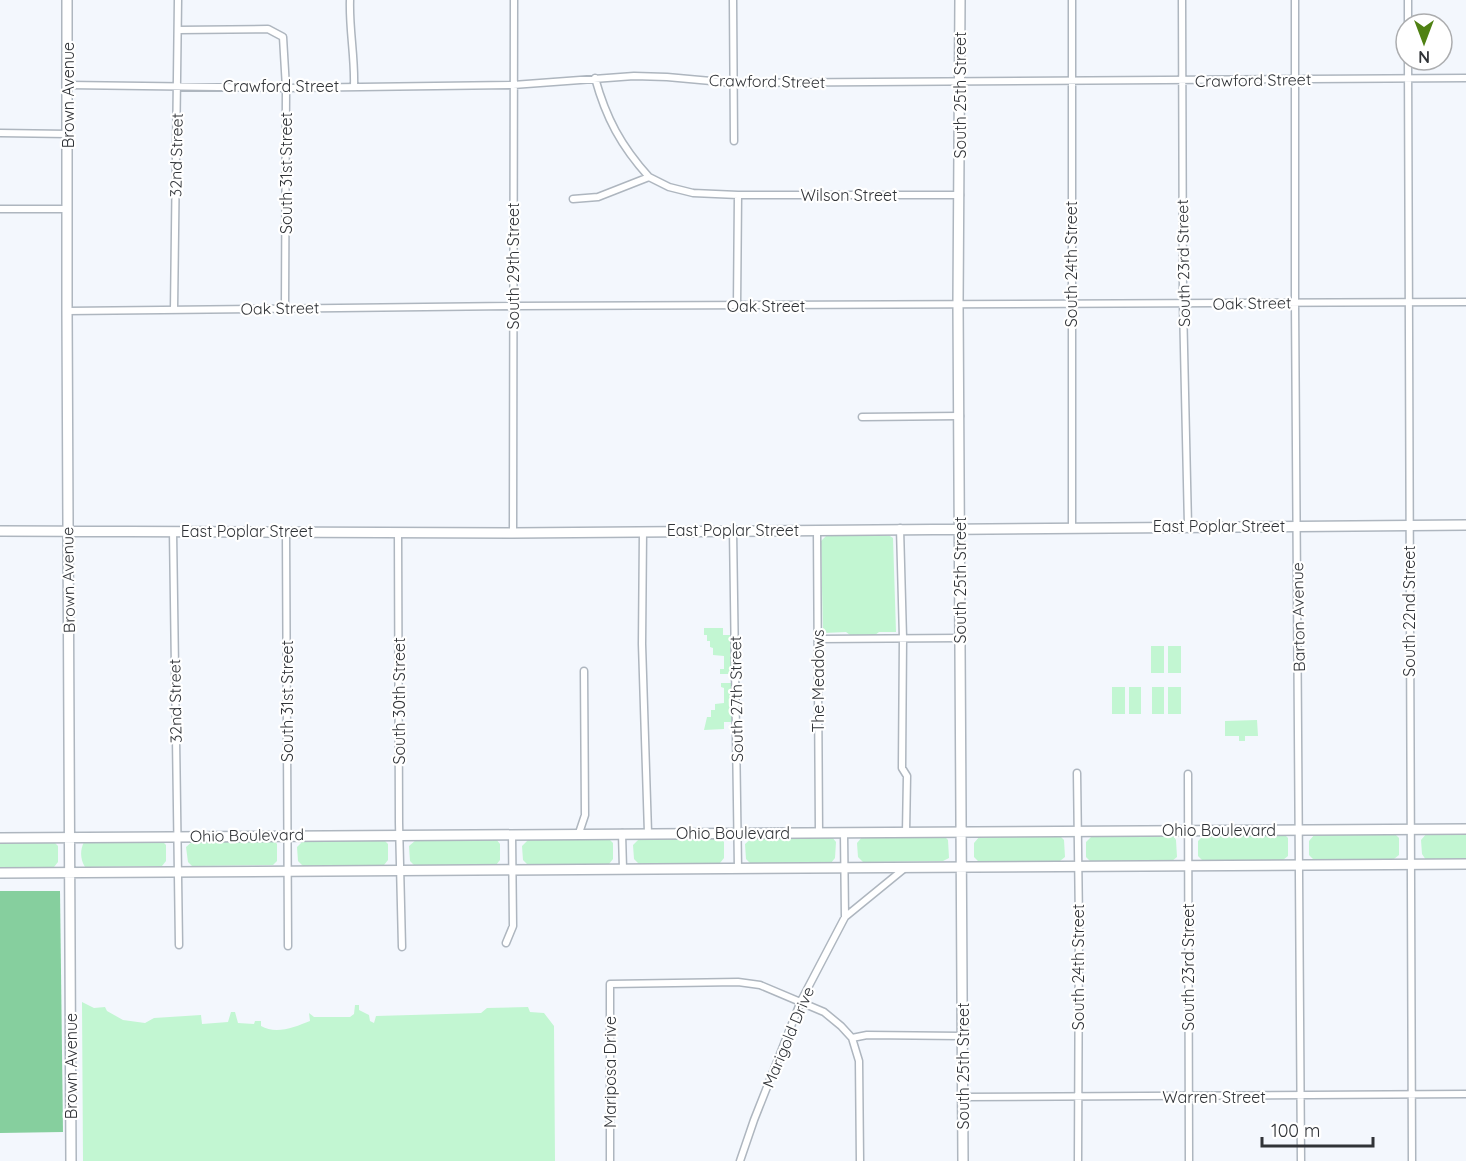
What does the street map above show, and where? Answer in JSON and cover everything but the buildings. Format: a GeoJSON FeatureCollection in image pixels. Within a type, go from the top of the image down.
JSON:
{"type":"FeatureCollection","features":[{"type":"Feature","properties":{"kind":"street","name":"Brown Avenue"},"geometry":{"type":"LineString","coordinates":[[67,0],[66,311],[71,837],[71,1161]]}},
{"type":"Feature","properties":{"kind":"street","name":"32nd Street"},"geometry":{"type":"LineString","coordinates":[[174,310],[178,0]]}},
{"type":"Feature","properties":{"kind":"street"},"geometry":{"type":"LineString","coordinates":[[350,0],[355,66],[354,86]]}},
{"type":"Feature","properties":{"kind":"street","name":"South 29th Street"},"geometry":{"type":"LineString","coordinates":[[513,533],[514,0]]}},
{"type":"Feature","properties":{"kind":"street"},"geometry":{"type":"LineString","coordinates":[[733,0],[734,141]]}},
{"type":"Feature","properties":{"kind":"street","name":"South 25th Street"},"geometry":{"type":"LineString","coordinates":[[960,0],[958,304],[963,1161]]}},
{"type":"Feature","properties":{"kind":"street","name":"South 24th Street"},"geometry":{"type":"LineString","coordinates":[[1072,0],[1072,528]]}},
{"type":"Feature","properties":{"kind":"street","name":"South 23rd Street"},"geometry":{"type":"LineString","coordinates":[[1182,0],[1183,304],[1188,526]]}},
{"type":"Feature","properties":{"kind":"street","name":"Barton Avenue"},"geometry":{"type":"LineString","coordinates":[[1295,0],[1301,1161]]}},
{"type":"Feature","properties":{"kind":"street","name":"South 31st Street"},"geometry":{"type":"LineString","coordinates":[[178,30],[268,29],[283,37],[286,88],[285,308]]}},
{"type":"Feature","properties":{"kind":"street","name":"South 22nd Street"},"geometry":{"type":"LineString","coordinates":[[1408,72],[1412,1161]]}},
{"type":"Feature","properties":{"kind":"street","name":"Crawford Street"},"geometry":{"type":"LineString","coordinates":[[68,85],[286,88],[513,85],[595,78],[667,77],[733,83],[1466,78]]}},
{"type":"Feature","properties":{"kind":"street"},"geometry":{"type":"LineString","coordinates":[[573,199],[598,197],[649,177],[629,155],[602,104],[595,78]]}},
{"type":"Feature","properties":{"kind":"street"},"geometry":{"type":"LineString","coordinates":[[0,133],[68,134]]}},
{"type":"Feature","properties":{"kind":"street","name":"Wilson Street"},"geometry":{"type":"LineString","coordinates":[[649,177],[669,187],[693,193],[960,195]]}},
{"type":"Feature","properties":{"kind":"street"},"geometry":{"type":"LineString","coordinates":[[737,306],[738,195]]}},
{"type":"Feature","properties":{"kind":"street"},"geometry":{"type":"LineString","coordinates":[[0,208],[68,209]]}},
{"type":"Feature","properties":{"kind":"street","name":"Oak Street"},"geometry":{"type":"LineString","coordinates":[[66,311],[513,306],[1466,302]]}},
{"type":"Feature","properties":{"kind":"street"},"geometry":{"type":"LineString","coordinates":[[862,417],[960,416]]}},
{"type":"Feature","properties":{"kind":"street","name":"East Poplar Street"},"geometry":{"type":"LineString","coordinates":[[0,531],[513,533],[733,529],[1466,525]]}},
{"type":"Feature","properties":{"kind":"street"},"geometry":{"type":"LineString","coordinates":[[900,528],[903,638],[902,768],[907,776],[906,833]]}},
{"type":"Feature","properties":{"kind":"street","name":"South 27th Street"},"geometry":{"type":"LineString","coordinates":[[733,529],[738,869]]}},
{"type":"Feature","properties":{"kind":"street","name":"The Meadows"},"geometry":{"type":"LineString","coordinates":[[817,530],[819,833]]}},
{"type":"Feature","properties":{"kind":"street","name":"32nd Street"},"geometry":{"type":"LineString","coordinates":[[173,531],[179,945]]}},
{"type":"Feature","properties":{"kind":"street","name":"South 31st Street"},"geometry":{"type":"LineString","coordinates":[[286,531],[288,946]]}},
{"type":"Feature","properties":{"kind":"street","name":"South 30th Street"},"geometry":{"type":"LineString","coordinates":[[398,531],[399,834],[402,947]]}},
{"type":"Feature","properties":{"kind":"street"},"geometry":{"type":"LineString","coordinates":[[643,531],[642,644],[648,833]]}},
{"type":"Feature","properties":{"kind":"street"},"geometry":{"type":"LineString","coordinates":[[818,639],[960,638]]}},
{"type":"Feature","properties":{"kind":"street"},"geometry":{"type":"LineString","coordinates":[[579,833],[585,815],[584,671]]}},
{"type":"Feature","properties":{"kind":"street","name":"South 24th Street"},"geometry":{"type":"LineString","coordinates":[[1077,773],[1078,1161]]}},
{"type":"Feature","properties":{"kind":"street","name":"South 23rd Street"},"geometry":{"type":"LineString","coordinates":[[1188,774],[1189,1161]]}},
{"type":"Feature","properties":{"kind":"street","name":"Ohio Boulevard"},"geometry":{"type":"LineString","coordinates":[[0,838],[1466,829]]}},
{"type":"Feature","properties":{"kind":"street"},"geometry":{"type":"LineString","coordinates":[[622,833],[623,869]]}},
{"type":"Feature","properties":{"kind":"street","name":"Marigold Drive"},"geometry":{"type":"LineString","coordinates":[[844,833],[846,917]]}},
{"type":"Feature","properties":{"kind":"street"},"geometry":{"type":"LineString","coordinates":[[506,943],[513,926],[512,834]]}},
{"type":"Feature","properties":{"kind":"street"},"geometry":{"type":"LineString","coordinates":[[0,873],[1466,864]]}},
{"type":"Feature","properties":{"kind":"street","name":"Marigold Drive"},"geometry":{"type":"LineString","coordinates":[[740,1161],[801,1001],[846,917],[905,868]]}},
{"type":"Feature","properties":{"kind":"street","name":"Mariposa Drive"},"geometry":{"type":"LineString","coordinates":[[610,1161],[610,984],[738,982],[760,985],[801,1001]]}},
{"type":"Feature","properties":{"kind":"street"},"geometry":{"type":"LineString","coordinates":[[801,1001],[824,1012],[852,1038],[859,1061],[860,1161]]}},
{"type":"Feature","properties":{"kind":"street"},"geometry":{"type":"LineString","coordinates":[[852,1038],[867,1035],[962,1036]]}},
{"type":"Feature","properties":{"kind":"street","name":"Warren Street"},"geometry":{"type":"LineString","coordinates":[[963,1097],[1466,1094]]}},
{"type":"Feature","properties":{"kind":"green space"},"geometry":{"type":"Polygon","coordinates":[[[826,536],[890,536],[893,538],[896,632],[879,632],[875,635],[850,635],[846,632],[823,633],[821,541],[826,536]]]}},
{"type":"Feature","properties":{"kind":"green space"},"geometry":{"type":"Polygon","coordinates":[[[704,628],[723,628],[723,635],[731,635],[731,674],[720,674],[720,669],[724,669],[724,656],[713,655],[710,641],[707,641],[707,635],[704,635],[704,628]]]}},
{"type":"Feature","properties":{"kind":"green space"},"geometry":{"type":"Polygon","coordinates":[[[1151,646],[1164,646],[1164,673],[1151,673],[1151,646]]]}},
{"type":"Feature","properties":{"kind":"green space"},"geometry":{"type":"Polygon","coordinates":[[[1168,646],[1181,646],[1181,673],[1168,673],[1168,646]]]}},
{"type":"Feature","properties":{"kind":"green space"},"geometry":{"type":"Polygon","coordinates":[[[721,683],[732,683],[732,722],[724,722],[724,729],[704,730],[707,717],[711,717],[711,710],[715,710],[715,704],[724,703],[724,688],[721,687],[721,683]]]}},
{"type":"Feature","properties":{"kind":"green space"},"geometry":{"type":"Polygon","coordinates":[[[1112,687],[1125,687],[1125,714],[1112,714],[1112,687]]]}},
{"type":"Feature","properties":{"kind":"green space"},"geometry":{"type":"Polygon","coordinates":[[[1129,687],[1141,687],[1141,714],[1129,714],[1129,687]]]}},
{"type":"Feature","properties":{"kind":"green space"},"geometry":{"type":"Polygon","coordinates":[[[1152,687],[1164,687],[1164,714],[1152,714],[1152,687]]]}},
{"type":"Feature","properties":{"kind":"green space"},"geometry":{"type":"Polygon","coordinates":[[[1168,687],[1181,687],[1181,714],[1168,714],[1168,687]]]}},
{"type":"Feature","properties":{"kind":"green space"},"geometry":{"type":"Polygon","coordinates":[[[1257,720],[1258,736],[1245,736],[1245,741],[1239,741],[1239,736],[1225,736],[1225,721],[1257,720]]]}},
{"type":"Feature","properties":{"kind":"green space"},"geometry":{"type":"Polygon","coordinates":[[[1427,833],[1466,833],[1466,859],[1426,860],[1422,854],[1421,840],[1427,833]]]}},
{"type":"Feature","properties":{"kind":"green space"},"geometry":{"type":"Polygon","coordinates":[[[1284,834],[1288,838],[1288,856],[1283,860],[1203,861],[1198,856],[1198,841],[1204,835],[1284,834]]]}},
{"type":"Feature","properties":{"kind":"green space"},"geometry":{"type":"Polygon","coordinates":[[[1315,834],[1395,834],[1399,838],[1399,855],[1394,859],[1314,860],[1309,855],[1309,841],[1315,834]]]}},
{"type":"Feature","properties":{"kind":"green space"},"geometry":{"type":"Polygon","coordinates":[[[1173,835],[1176,840],[1177,857],[1172,861],[1091,862],[1086,857],[1086,842],[1092,836],[1173,835]]]}},
{"type":"Feature","properties":{"kind":"green space"},"geometry":{"type":"Polygon","coordinates":[[[863,836],[944,836],[948,840],[949,858],[943,861],[863,862],[858,857],[857,843],[863,836]]]}},
{"type":"Feature","properties":{"kind":"green space"},"geometry":{"type":"Polygon","coordinates":[[[980,836],[1060,836],[1064,840],[1065,857],[1060,861],[979,862],[974,857],[974,843],[980,836]]]}},
{"type":"Feature","properties":{"kind":"green space"},"geometry":{"type":"Polygon","coordinates":[[[832,837],[836,842],[835,858],[831,863],[751,864],[746,859],[745,844],[752,838],[832,837]]]}},
{"type":"Feature","properties":{"kind":"green space"},"geometry":{"type":"Polygon","coordinates":[[[640,838],[720,838],[724,842],[724,858],[720,863],[639,864],[634,859],[633,845],[640,838]]]}},
{"type":"Feature","properties":{"kind":"green space"},"geometry":{"type":"Polygon","coordinates":[[[496,839],[500,844],[500,860],[496,865],[415,866],[410,861],[409,846],[416,840],[496,839]]]}},
{"type":"Feature","properties":{"kind":"green space"},"geometry":{"type":"Polygon","coordinates":[[[529,839],[609,839],[613,843],[613,859],[609,864],[528,865],[523,860],[522,846],[529,839]]]}},
{"type":"Feature","properties":{"kind":"green space"},"geometry":{"type":"Polygon","coordinates":[[[274,840],[277,844],[277,861],[273,865],[192,866],[188,862],[186,847],[193,841],[274,840]]]}},
{"type":"Feature","properties":{"kind":"green space"},"geometry":{"type":"Polygon","coordinates":[[[304,840],[384,840],[388,844],[388,860],[384,865],[303,866],[298,861],[297,847],[304,840]]]}},
{"type":"Feature","properties":{"kind":"green space"},"geometry":{"type":"Polygon","coordinates":[[[162,841],[166,845],[166,861],[162,866],[85,867],[81,858],[84,842],[162,841]]]}},
{"type":"Feature","properties":{"kind":"green space"},"geometry":{"type":"Polygon","coordinates":[[[0,842],[54,842],[58,846],[58,862],[54,867],[0,867],[0,842]]]}},
{"type":"Feature","properties":{"kind":"green space"},"geometry":{"type":"Polygon","coordinates":[[[0,891],[60,891],[63,1132],[0,1133],[0,891]]]}},
{"type":"Feature","properties":{"kind":"green space"},"geometry":{"type":"Polygon","coordinates":[[[82,1002],[94,1008],[105,1007],[107,1011],[123,1020],[145,1023],[154,1018],[201,1015],[202,1024],[228,1022],[231,1012],[235,1012],[238,1023],[254,1024],[255,1021],[261,1021],[261,1026],[273,1030],[292,1028],[310,1021],[309,1013],[314,1017],[350,1017],[354,1014],[355,1005],[359,1005],[359,1010],[369,1015],[370,1021],[374,1023],[376,1016],[481,1013],[487,1008],[528,1007],[530,1012],[544,1013],[554,1026],[555,1161],[83,1161],[82,1002]]]}}]}
